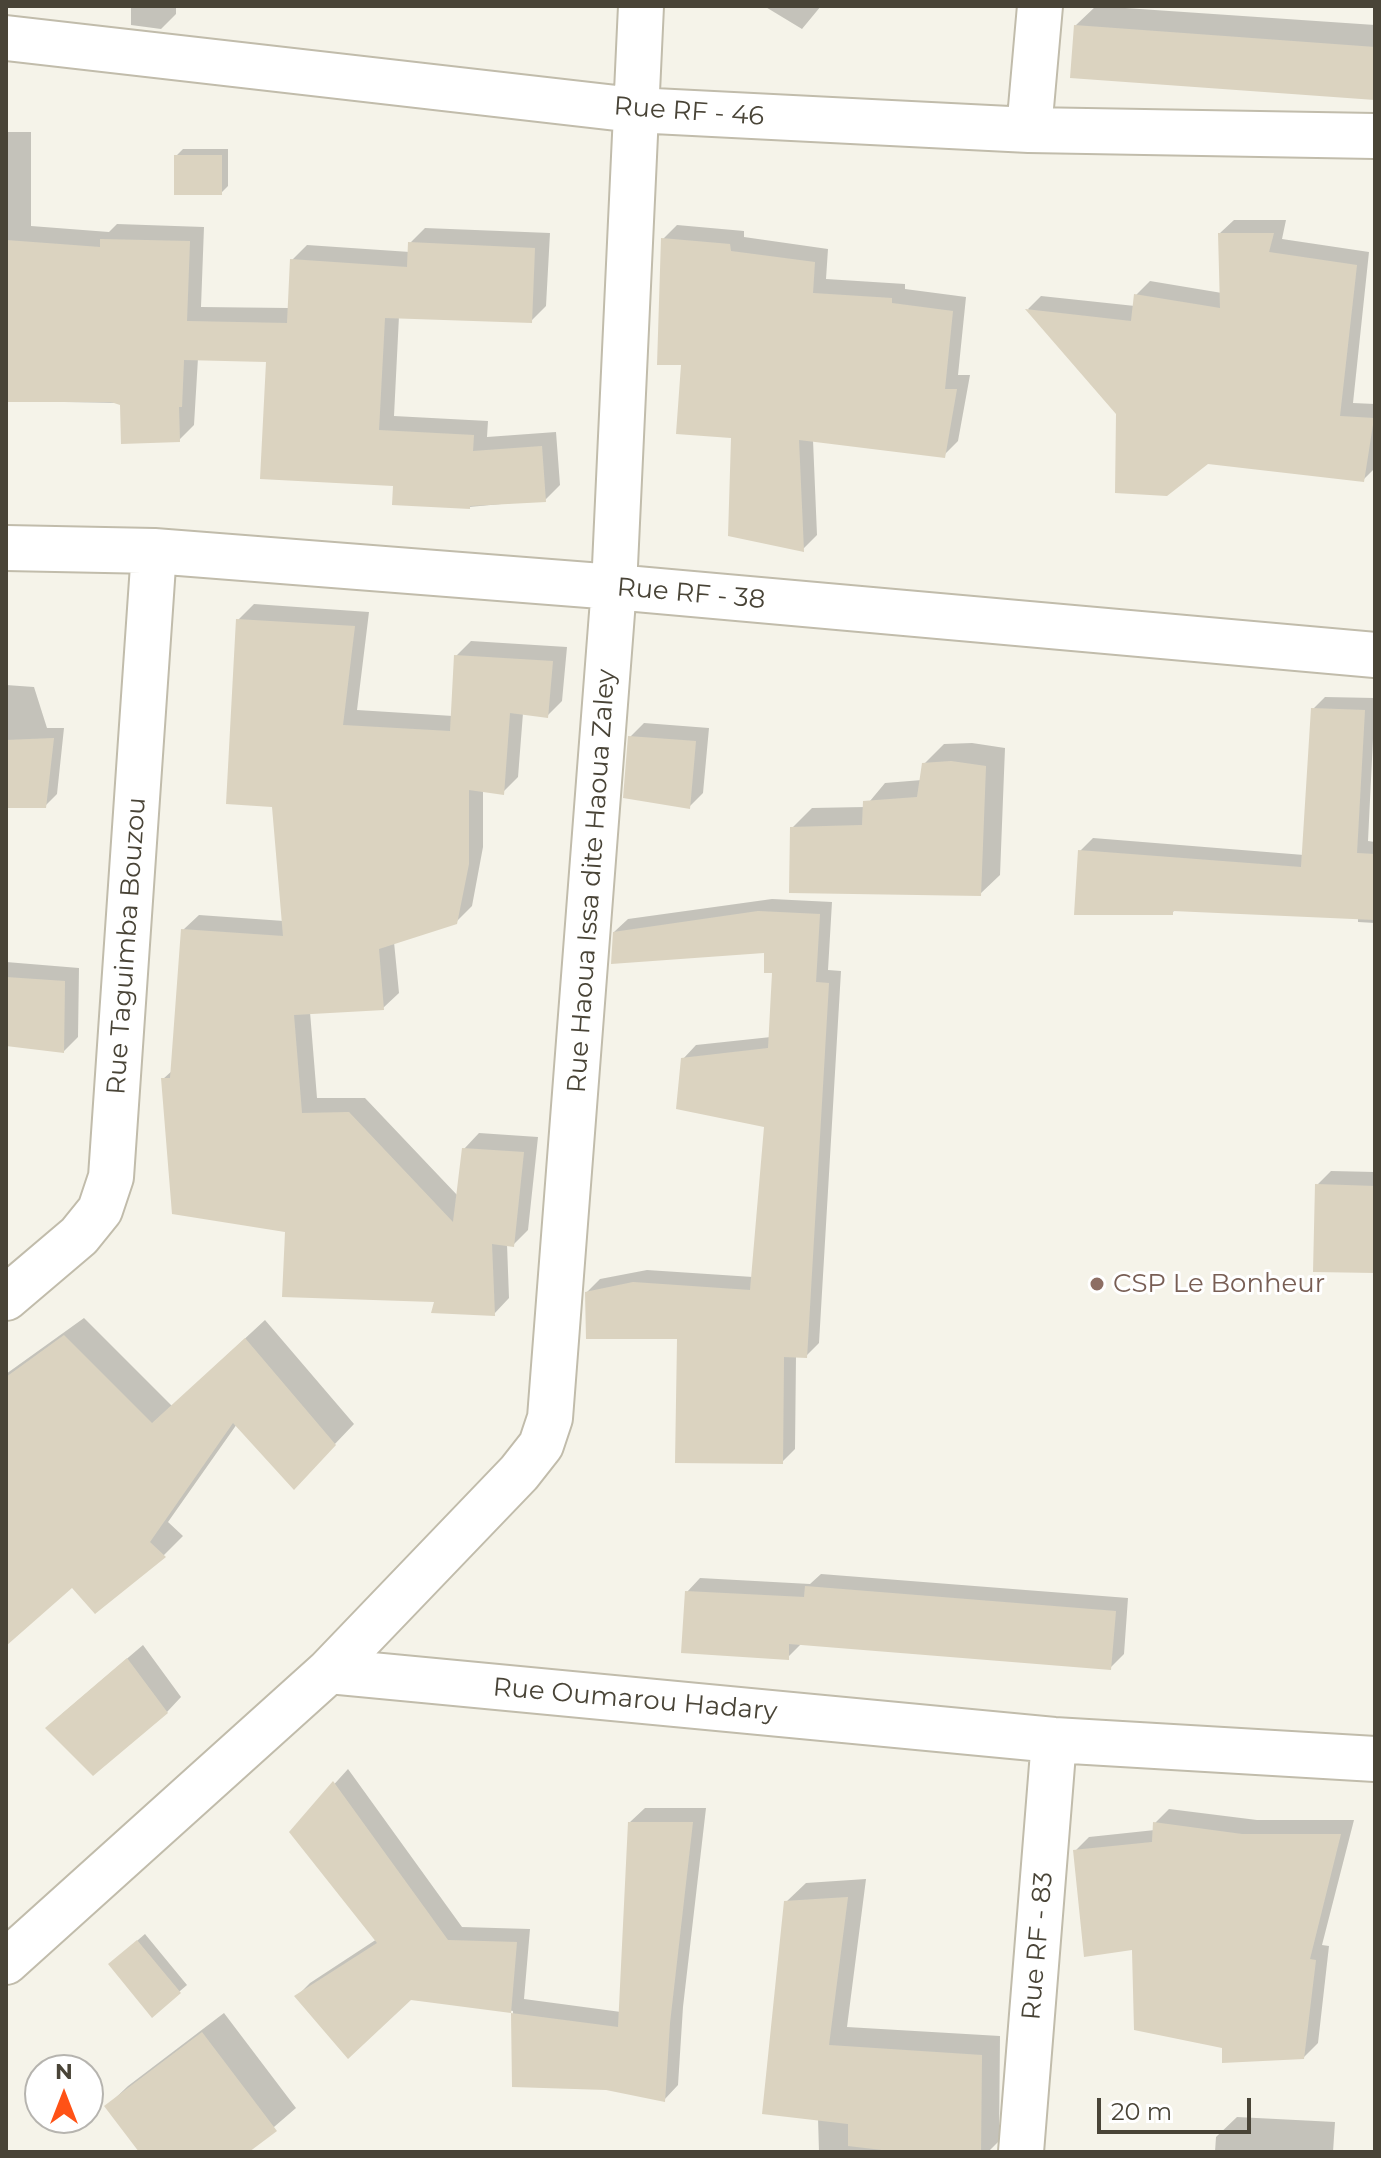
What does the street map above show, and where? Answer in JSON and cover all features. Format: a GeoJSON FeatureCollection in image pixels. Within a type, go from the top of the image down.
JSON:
{"type":"FeatureCollection","features":[{"type":"Feature","properties":{"kind":"street","name":"Rue Haoua Issa dite Haoua Zaley"},"geometry":{"type":"LineString","coordinates":[[329,1671],[519,1473],[541,1445],[550,1418],[614,587],[641,6]]}},
{"type":"Feature","properties":{"kind":"street"},"geometry":{"type":"LineString","coordinates":[[1029,130],[1040,6]]}},
{"type":"Feature","properties":{"kind":"street","name":"Rue RF - 46"},"geometry":{"type":"LineString","coordinates":[[6,38],[634,110],[1029,130],[1375,136]]}},
{"type":"Feature","properties":{"kind":"street","name":"Rue RF - 38"},"geometry":{"type":"LineString","coordinates":[[6,548],[154,551],[614,587],[1375,655]]}},
{"type":"Feature","properties":{"kind":"street","name":"Rue Taguimba Bouzou"},"geometry":{"type":"LineString","coordinates":[[6,1298],[79,1236],[100,1210],[111,1177],[154,551]]}},
{"type":"Feature","properties":{"kind":"street"},"geometry":{"type":"LineString","coordinates":[[6,1962],[329,1671]]}},
{"type":"Feature","properties":{"kind":"street","name":"Rue Oumarou Hadary"},"geometry":{"type":"LineString","coordinates":[[329,1671],[1054,1740],[1375,1759]]}},
{"type":"Feature","properties":{"kind":"street","name":"Rue RF - 83"},"geometry":{"type":"LineString","coordinates":[[1021,2152],[1054,1740]]}},
{"type":"Feature","properties":{"kind":"building"},"geometry":{"type":"Polygon","coordinates":[[[1074,25],[1375,47],[1375,100],[1070,78],[1074,25]]]}},
{"type":"Feature","properties":{"kind":"building"},"geometry":{"type":"Polygon","coordinates":[[[174,155],[222,155],[222,195],[174,195],[174,155]]]}},
{"type":"Feature","properties":{"kind":"building"},"geometry":{"type":"Polygon","coordinates":[[[1218,233],[1274,233],[1269,252],[1357,265],[1340,416],[1374,418],[1364,482],[1208,464],[1167,496],[1115,493],[1116,414],[1025,309],[1131,321],[1134,294],[1220,308],[1218,233]]]}},
{"type":"Feature","properties":{"kind":"building"},"geometry":{"type":"Polygon","coordinates":[[[661,238],[730,244],[731,251],[815,262],[813,293],[892,298],[892,303],[953,311],[945,389],[957,389],[945,458],[799,440],[804,552],[728,536],[731,438],[676,434],[681,365],[657,365],[661,238]]]}},
{"type":"Feature","properties":{"kind":"building"},"geometry":{"type":"Polygon","coordinates":[[[100,239],[190,241],[187,321],[287,323],[290,259],[407,267],[408,242],[535,248],[532,323],[385,318],[379,430],[474,435],[473,451],[542,446],[546,502],[470,506],[470,509],[392,505],[393,486],[260,479],[266,362],[184,360],[182,407],[179,407],[180,442],[121,444],[120,405],[111,402],[6,402],[6,240],[100,247],[100,239]]]}},
{"type":"Feature","properties":{"kind":"building"},"geometry":{"type":"Polygon","coordinates":[[[236,619],[355,626],[343,725],[450,731],[454,655],[553,661],[548,718],[510,713],[504,795],[469,790],[469,864],[457,924],[379,949],[384,1010],[294,1015],[302,1113],[349,1112],[453,1222],[462,1148],[524,1152],[514,1247],[492,1244],[495,1316],[431,1313],[434,1302],[282,1297],[285,1232],[172,1214],[161,1078],[170,1078],[181,929],[283,936],[272,807],[226,804],[236,619]]]}},
{"type":"Feature","properties":{"kind":"building"},"geometry":{"type":"Polygon","coordinates":[[[1311,708],[1365,710],[1357,853],[1375,854],[1375,920],[1173,911],[1173,915],[1074,915],[1078,850],[1301,867],[1311,708]]]}},
{"type":"Feature","properties":{"kind":"building"},"geometry":{"type":"Polygon","coordinates":[[[628,736],[696,741],[690,809],[623,798],[628,736]]]}},
{"type":"Feature","properties":{"kind":"building"},"geometry":{"type":"Polygon","coordinates":[[[54,738],[46,808],[6,808],[6,740],[54,738]]]}},
{"type":"Feature","properties":{"kind":"building"},"geometry":{"type":"Polygon","coordinates":[[[951,761],[986,766],[981,896],[789,893],[790,827],[862,825],[863,801],[917,797],[922,763],[951,761]]]}},
{"type":"Feature","properties":{"kind":"building"},"geometry":{"type":"Polygon","coordinates":[[[758,911],[820,914],[816,982],[829,983],[807,1358],[784,1357],[783,1464],[675,1463],[677,1339],[586,1339],[585,1292],[633,1282],[750,1290],[764,1127],[676,1109],[681,1058],[768,1048],[772,973],[764,973],[764,953],[611,964],[613,932],[758,911]]]}},
{"type":"Feature","properties":{"kind":"building"},"geometry":{"type":"Polygon","coordinates":[[[6,977],[65,981],[64,1053],[6,1046],[6,977]]]}},
{"type":"Feature","properties":{"kind":"building"},"geometry":{"type":"Polygon","coordinates":[[[1315,1184],[1375,1186],[1375,1273],[1313,1272],[1315,1184]]]}},
{"type":"Feature","properties":{"kind":"building"},"geometry":{"type":"Polygon","coordinates":[[[64,1335],[152,1423],[245,1338],[336,1445],[294,1490],[233,1423],[150,1542],[166,1557],[95,1614],[72,1588],[6,1646],[6,1377],[64,1335]]]}},
{"type":"Feature","properties":{"kind":"building"},"geometry":{"type":"Polygon","coordinates":[[[805,1586],[1116,1611],[1111,1670],[789,1644],[789,1660],[681,1653],[685,1591],[804,1597],[805,1586]]]}},
{"type":"Feature","properties":{"kind":"building"},"geometry":{"type":"Polygon","coordinates":[[[127,1658],[168,1713],[93,1776],[45,1728],[127,1658]]]}},
{"type":"Feature","properties":{"kind":"building"},"geometry":{"type":"Polygon","coordinates":[[[333,1781],[448,1940],[517,1942],[511,2013],[411,2000],[348,2059],[294,1996],[377,1943],[289,1832],[333,1781]]]}},
{"type":"Feature","properties":{"kind":"building"},"geometry":{"type":"Polygon","coordinates":[[[628,1822],[693,1822],[670,2023],[665,2102],[606,2090],[512,2087],[511,2013],[618,2027],[628,1822]]]}},
{"type":"Feature","properties":{"kind":"building"},"geometry":{"type":"Polygon","coordinates":[[[1153,1822],[1242,1834],[1341,1834],[1310,1959],[1316,1960],[1304,2059],[1222,2063],[1222,2048],[1134,2030],[1132,1950],[1084,1957],[1073,1850],[1152,1842],[1153,1822]]]}},
{"type":"Feature","properties":{"kind":"building"},"geometry":{"type":"Polygon","coordinates":[[[848,1897],[829,2045],[982,2055],[981,2152],[899,2152],[848,2146],[848,2124],[762,2114],[784,1901],[848,1897]]]}},
{"type":"Feature","properties":{"kind":"building"},"geometry":{"type":"Polygon","coordinates":[[[137,1940],[181,1993],[152,2018],[108,1964],[137,1940]]]}},
{"type":"Feature","properties":{"kind":"building"},"geometry":{"type":"Polygon","coordinates":[[[202,2032],[277,2131],[249,2152],[139,2152],[104,2106],[202,2032]]]}},
{"type":"Feature","properties":{"kind":"place","name":"CSP Le Bonheur"},"geometry":{"type":"Point","coordinates":[1097,1284]}}]}
